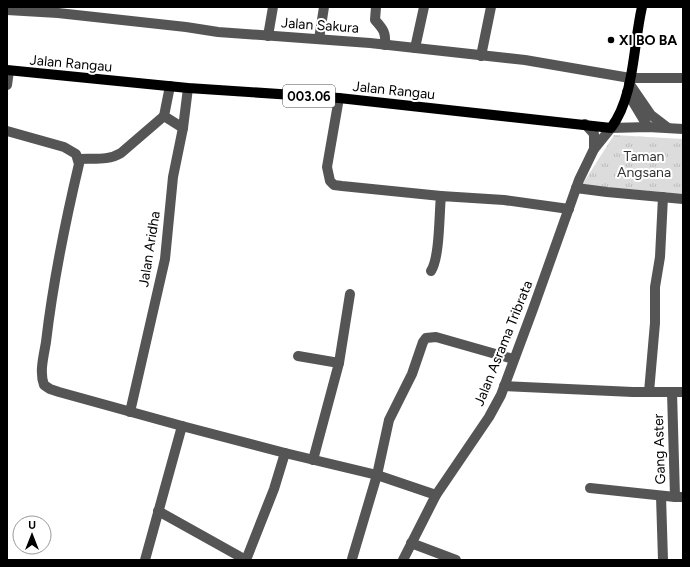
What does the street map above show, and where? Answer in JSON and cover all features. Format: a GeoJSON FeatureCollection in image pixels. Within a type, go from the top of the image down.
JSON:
{"type":"FeatureCollection","features":[{"type":"Feature","properties":{"kind":"main road"},"geometry":{"type":"LineString","coordinates":[[599,126],[617,120],[626,102],[642,7]]}},
{"type":"Feature","properties":{"kind":"main road","name":"Jalan Rangau"},"geometry":{"type":"LineString","coordinates":[[8,71],[188,88],[339,98],[599,126]]}},
{"type":"Feature","properties":{"kind":"street"},"geometry":{"type":"LineString","coordinates":[[268,36],[273,7]]}},
{"type":"Feature","properties":{"kind":"street"},"geometry":{"type":"LineString","coordinates":[[319,39],[324,7]]}},
{"type":"Feature","properties":{"kind":"street"},"geometry":{"type":"LineString","coordinates":[[376,7],[375,20],[386,35],[385,45]]}},
{"type":"Feature","properties":{"kind":"street"},"geometry":{"type":"LineString","coordinates":[[415,48],[424,7]]}},
{"type":"Feature","properties":{"kind":"street"},"geometry":{"type":"LineString","coordinates":[[481,56],[491,7]]}},
{"type":"Feature","properties":{"kind":"street","name":"Jalan Sakura"},"geometry":{"type":"LineString","coordinates":[[7,10],[58,10],[218,32],[385,45],[525,60],[629,84],[683,78]]}},
{"type":"Feature","properties":{"kind":"street"},"geometry":{"type":"LineString","coordinates":[[7,85],[8,71]]}},
{"type":"Feature","properties":{"kind":"street"},"geometry":{"type":"LineString","coordinates":[[629,84],[648,127]]}},
{"type":"Feature","properties":{"kind":"street"},"geometry":{"type":"LineString","coordinates":[[629,84],[651,115],[668,128]]}},
{"type":"Feature","properties":{"kind":"street"},"geometry":{"type":"LineString","coordinates":[[78,159],[108,158],[121,153],[164,116],[170,86]]}},
{"type":"Feature","properties":{"kind":"street","name":"Jalan Aridha"},"geometry":{"type":"LineString","coordinates":[[130,412],[165,259],[173,177],[183,128],[188,88]]}},
{"type":"Feature","properties":{"kind":"street"},"geometry":{"type":"LineString","coordinates":[[339,98],[327,167],[330,181],[334,185],[441,196],[504,200],[569,209]]}},
{"type":"Feature","properties":{"kind":"street"},"geometry":{"type":"LineString","coordinates":[[164,116],[183,128]]}},
{"type":"Feature","properties":{"kind":"street"},"geometry":{"type":"LineString","coordinates":[[594,144],[592,131],[599,126]]}},
{"type":"Feature","properties":{"kind":"street","name":"Jalan Rangau"},"geometry":{"type":"LineString","coordinates":[[599,126],[648,127],[683,130]]}},
{"type":"Feature","properties":{"kind":"street","name":"Jalan Asrama Tribrata"},"geometry":{"type":"LineString","coordinates":[[403,560],[436,495],[489,417],[504,386],[576,188],[594,144],[599,126]]}},
{"type":"Feature","properties":{"kind":"street"},"geometry":{"type":"LineString","coordinates":[[7,131],[64,147],[76,154],[79,164],[63,232],[49,317],[42,380],[44,385],[50,389],[130,412],[377,476],[436,495]]}},
{"type":"Feature","properties":{"kind":"street"},"geometry":{"type":"LineString","coordinates":[[576,188],[683,199]]}},
{"type":"Feature","properties":{"kind":"street"},"geometry":{"type":"LineString","coordinates":[[431,271],[435,261],[441,196]]}},
{"type":"Feature","properties":{"kind":"street"},"geometry":{"type":"LineString","coordinates":[[649,392],[655,323],[655,287],[660,257],[663,197]]}},
{"type":"Feature","properties":{"kind":"street"},"geometry":{"type":"LineString","coordinates":[[313,460],[339,362],[350,294]]}},
{"type":"Feature","properties":{"kind":"street"},"geometry":{"type":"LineString","coordinates":[[352,559],[377,476],[389,420],[412,374],[423,342],[426,338],[436,337],[513,359]]}},
{"type":"Feature","properties":{"kind":"street"},"geometry":{"type":"LineString","coordinates":[[298,356],[339,362]]}},
{"type":"Feature","properties":{"kind":"street"},"geometry":{"type":"LineString","coordinates":[[504,386],[683,392]]}},
{"type":"Feature","properties":{"kind":"street","name":"Gang Aster"},"geometry":{"type":"LineString","coordinates":[[672,392],[679,497]]}},
{"type":"Feature","properties":{"kind":"street"},"geometry":{"type":"LineString","coordinates":[[145,560],[182,426]]}},
{"type":"Feature","properties":{"kind":"street"},"geometry":{"type":"LineString","coordinates":[[158,511],[246,560],[274,489],[285,453]]}},
{"type":"Feature","properties":{"kind":"street"},"geometry":{"type":"LineString","coordinates":[[590,488],[679,497]]}},
{"type":"Feature","properties":{"kind":"street"},"geometry":{"type":"LineString","coordinates":[[661,496],[663,560]]}},
{"type":"Feature","properties":{"kind":"street"},"geometry":{"type":"LineString","coordinates":[[411,543],[456,560]]}},
{"type":"Feature","properties":{"kind":"green space","name":"Taman Angsana"},"geometry":{"type":"Polygon","coordinates":[[[614,135],[683,139],[683,194],[582,185],[614,135]]]}},
{"type":"Feature","properties":{"kind":"place","name":"XI BO BA"},"geometry":{"type":"Point","coordinates":[611,40]}}]}
